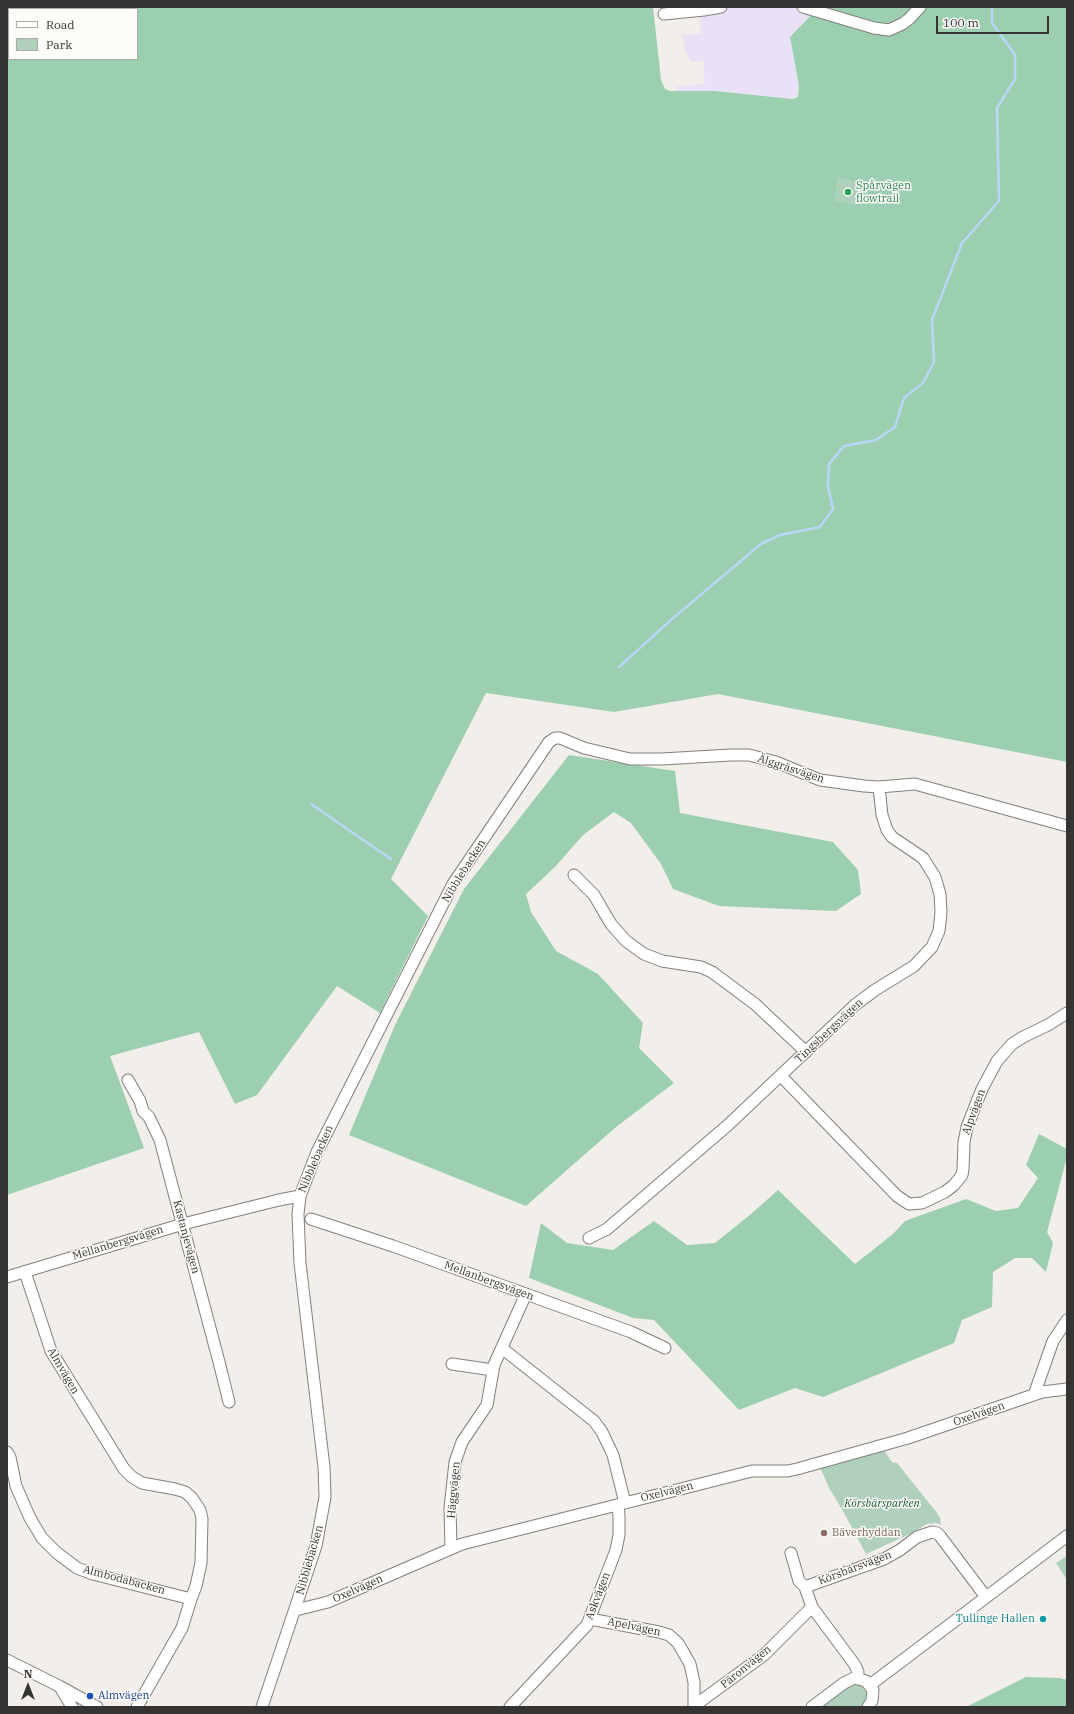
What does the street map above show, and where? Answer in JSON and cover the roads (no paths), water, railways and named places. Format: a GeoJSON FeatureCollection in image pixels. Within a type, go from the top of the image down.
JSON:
{"type":"FeatureCollection","features":[{"type":"Feature","properties":{"kind":"street"},"geometry":{"type":"LineString","coordinates":[[664,14],[721,7]]}},
{"type":"Feature","properties":{"kind":"street"},"geometry":{"type":"LineString","coordinates":[[803,7],[874,28],[889,30],[909,19],[920,7]]}},
{"type":"Feature","properties":{"kind":"street","name":"Nibblebacken"},"geometry":{"type":"LineString","coordinates":[[262,1707],[296,1610],[316,1546],[325,1497],[324,1467],[300,1263],[298,1214],[300,1196],[317,1152],[453,884],[549,742],[555,738],[560,738]]}},
{"type":"Feature","properties":{"kind":"street","name":"Älggräsvägen"},"geometry":{"type":"LineString","coordinates":[[560,738],[584,748],[630,759],[662,759],[731,755],[749,756],[776,762],[820,780],[879,787],[915,784],[1067,826]]}},
{"type":"Feature","properties":{"kind":"street","name":"Tingsbergsvägen"},"geometry":{"type":"LineString","coordinates":[[589,1238],[607,1229],[728,1125],[860,1001],[920,961],[932,947],[938,931],[941,903],[935,877],[923,858],[892,836],[887,830],[882,814],[879,787]]}},
{"type":"Feature","properties":{"kind":"street"},"geometry":{"type":"LineString","coordinates":[[574,875],[594,895],[611,924],[626,941],[644,954],[662,961],[700,967],[712,972],[755,1004],[806,1052]]}},
{"type":"Feature","properties":{"kind":"street","name":"Alpvägen"},"geometry":{"type":"LineString","coordinates":[[781,1076],[897,1196],[909,1204],[922,1203],[945,1192],[954,1185],[962,1175],[964,1142],[967,1127],[982,1089],[997,1061],[1017,1040],[1067,1013]]}},
{"type":"Feature","properties":{"kind":"street","name":"Kastanjevägen"},"geometry":{"type":"LineString","coordinates":[[128,1080],[140,1101],[143,1111],[149,1117],[160,1140],[229,1402]]}},
{"type":"Feature","properties":{"kind":"street","name":"Mellanbergsvägen"},"geometry":{"type":"LineString","coordinates":[[7,1277],[183,1224],[300,1196]]}},
{"type":"Feature","properties":{"kind":"street","name":"Mellanbergsvägen"},"geometry":{"type":"LineString","coordinates":[[311,1218],[631,1332],[666,1348]]}},
{"type":"Feature","properties":{"kind":"street","name":"Almvägen"},"geometry":{"type":"LineString","coordinates":[[26,1272],[51,1351],[124,1469],[132,1477],[142,1483],[185,1492],[192,1498],[200,1510],[202,1519],[201,1562],[196,1586],[182,1628],[137,1707]]}},
{"type":"Feature","properties":{"kind":"street","name":"Häggvägen"},"geometry":{"type":"LineString","coordinates":[[451,1548],[450,1508],[455,1462],[462,1442],[487,1405],[494,1365],[503,1349],[526,1294]]}},
{"type":"Feature","properties":{"kind":"street"},"geometry":{"type":"LineString","coordinates":[[1038,1393],[1053,1341],[1067,1320]]}},
{"type":"Feature","properties":{"kind":"street","name":"Askvägen"},"geometry":{"type":"LineString","coordinates":[[503,1349],[594,1420],[602,1432],[613,1455],[622,1504],[616,1550],[590,1619],[580,1634],[510,1707]]}},
{"type":"Feature","properties":{"kind":"street"},"geometry":{"type":"LineString","coordinates":[[452,1364],[493,1370]]}},
{"type":"Feature","properties":{"kind":"street","name":"Oxelvägen"},"geometry":{"type":"LineString","coordinates":[[296,1610],[328,1602],[451,1548],[752,1471],[788,1471],[908,1438],[974,1417],[1038,1393],[1067,1389]]}},
{"type":"Feature","properties":{"kind":"street","name":"Almbodabacken"},"geometry":{"type":"LineString","coordinates":[[7,1452],[10,1456],[16,1486],[30,1518],[42,1538],[57,1553],[77,1568],[93,1574],[191,1598]]}},
{"type":"Feature","properties":{"kind":"street","name":"Körsbärsvägen"},"geometry":{"type":"LineString","coordinates":[[805,1587],[884,1559],[900,1550],[917,1537],[932,1532],[937,1533],[940,1536],[986,1597]]}},
{"type":"Feature","properties":{"kind":"street"},"geometry":{"type":"LineString","coordinates":[[870,1685],[1067,1536]]}},
{"type":"Feature","properties":{"kind":"street"},"geometry":{"type":"LineString","coordinates":[[790,1553],[799,1581],[805,1587],[812,1607],[855,1665],[858,1672],[858,1679]]}},
{"type":"Feature","properties":{"kind":"street","name":"Päronvägen"},"geometry":{"type":"LineString","coordinates":[[694,1707],[764,1655],[812,1607]]}},
{"type":"Feature","properties":{"kind":"street","name":"Apelvägen"},"geometry":{"type":"LineString","coordinates":[[590,1619],[659,1632],[668,1635],[678,1643],[690,1664],[694,1682],[694,1707]]}},
{"type":"Feature","properties":{"kind":"street"},"geometry":{"type":"LineString","coordinates":[[7,1660],[60,1686],[97,1707]]}},
{"type":"Feature","properties":{"kind":"street"},"geometry":{"type":"LineString","coordinates":[[812,1707],[850,1679],[858,1679],[864,1680],[870,1685],[874,1694],[868,1707]]}},
{"type":"Feature","properties":{"kind":"street"},"geometry":{"type":"LineString","coordinates":[[60,1686],[72,1707]]}},
{"type":"Feature","properties":{"kind":"waterway"},"geometry":{"type":"LineString","coordinates":[[619,667],[672,619],[761,544],[780,535],[820,527],[833,509],[828,486],[829,464],[844,446],[876,440],[895,427],[904,398],[923,383],[934,362],[932,320],[962,243],[999,201],[997,108],[1015,79],[1015,55],[992,23],[992,7]]}},
{"type":"Feature","properties":{"kind":"waterway"},"geometry":{"type":"LineString","coordinates":[[311,804],[391,859]]}},
{"type":"Feature","properties":{"kind":"place","name":"Spårvägen flowtrail"},"geometry":{"type":"Point","coordinates":[848,192]}},
{"type":"Feature","properties":{"kind":"place","name":"Bäverhyddan"},"geometry":{"type":"Point","coordinates":[824,1533]}},
{"type":"Feature","properties":{"kind":"place","name":"Tullinge Hallen"},"geometry":{"type":"Point","coordinates":[1043,1619]}},
{"type":"Feature","properties":{"kind":"place","name":"Almvägen"},"geometry":{"type":"Point","coordinates":[90,1696]}},
{"type":"Feature","properties":{"kind":"park label","name":"Körsbärsparken"},"geometry":{"type":"Point","coordinates":[882,1504]}}]}
